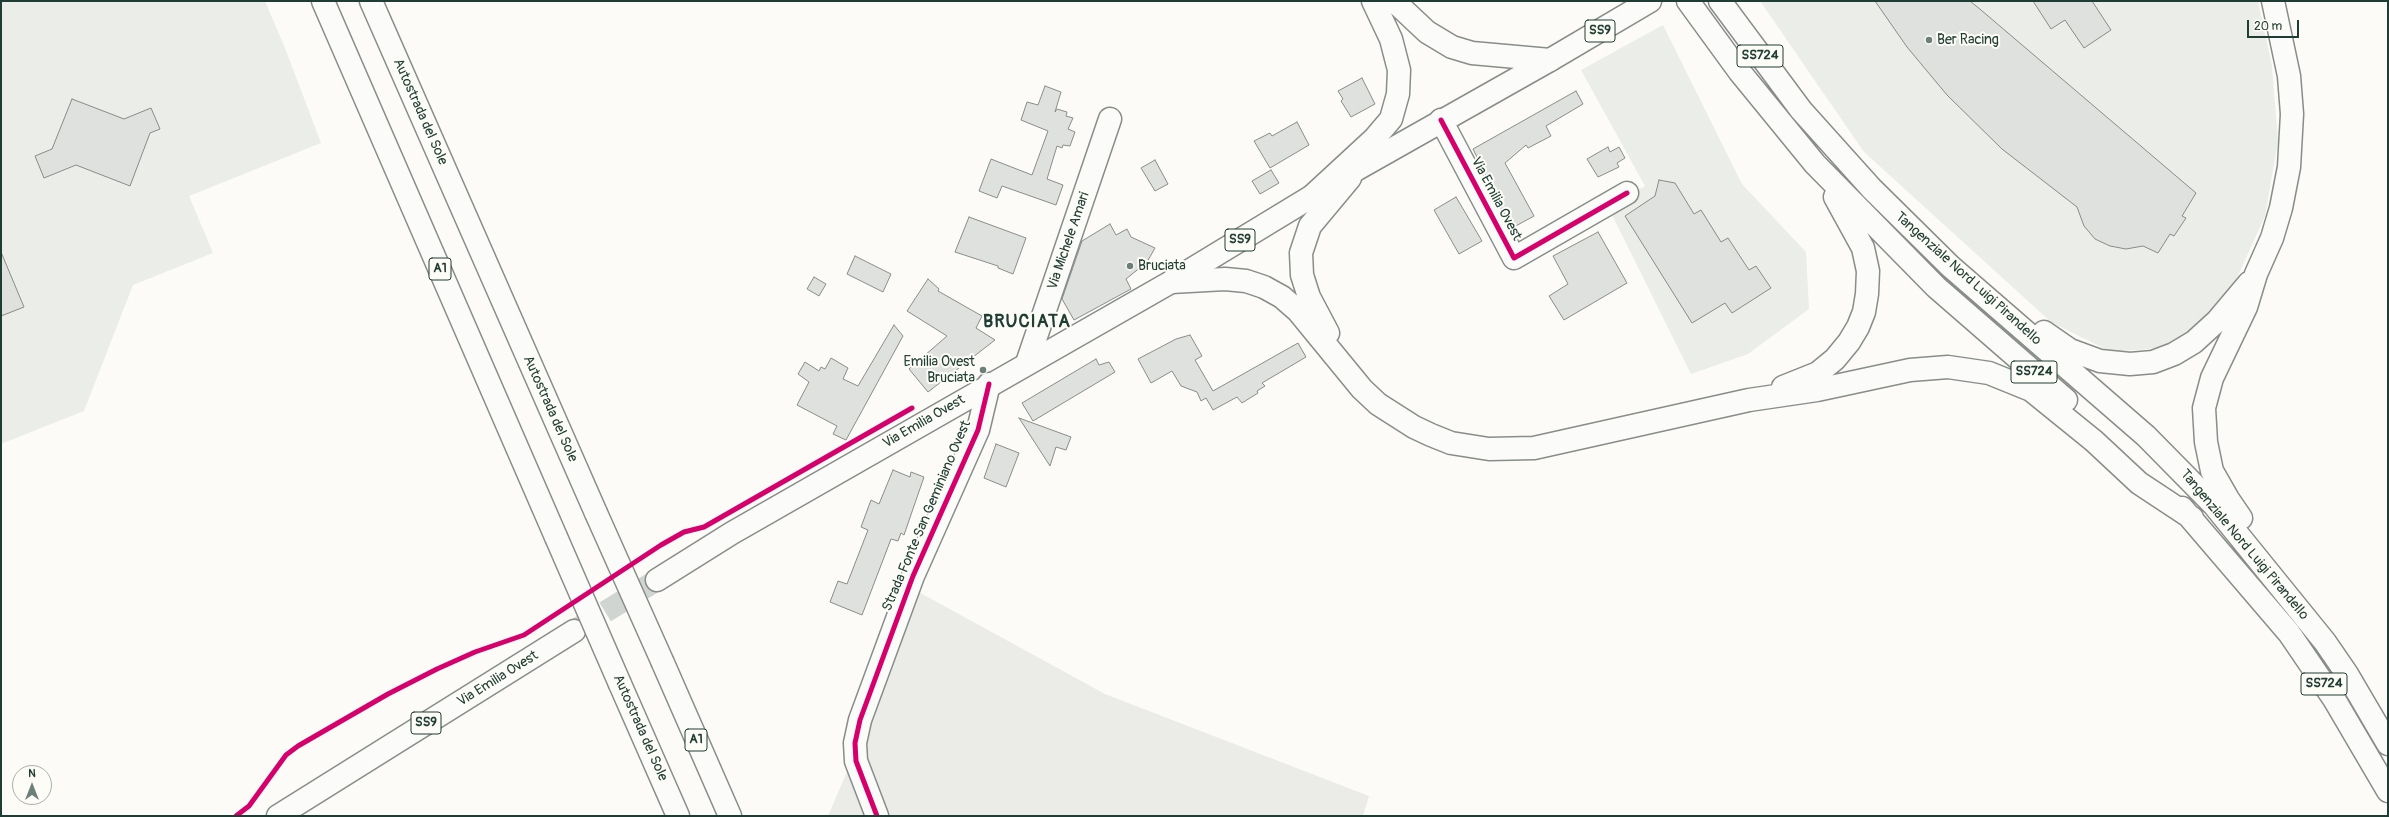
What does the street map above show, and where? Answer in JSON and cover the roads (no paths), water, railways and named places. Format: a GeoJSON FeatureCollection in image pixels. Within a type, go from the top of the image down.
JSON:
{"type":"FeatureCollection","features":[{"type":"Feature","properties":{"kind":"main road","name":"Autostrada del Sole"},"geometry":{"type":"LineString","coordinates":[[323,1],[678,816]]}},
{"type":"Feature","properties":{"kind":"main road","name":"Autostrada del Sole"},"geometry":{"type":"LineString","coordinates":[[371,1],[730,816]]}},
{"type":"Feature","properties":{"kind":"main road"},"geometry":{"type":"LineString","coordinates":[[384,1],[397,60]]}},
{"type":"Feature","properties":{"kind":"main road"},"geometry":{"type":"LineString","coordinates":[[1309,199],[1374,138],[1391,119],[1398,94],[1399,70],[1391,39],[1373,1]]}},
{"type":"Feature","properties":{"kind":"main road"},"geometry":{"type":"LineString","coordinates":[[1394,1],[1427,32],[1452,47],[1472,53],[1550,60]]}},
{"type":"Feature","properties":{"kind":"main road","name":"Via Emilia Ovest"},"geometry":{"type":"LineString","coordinates":[[657,580],[732,533],[989,384],[1171,282],[1357,169],[1441,120],[1550,60],[1650,1]]}},
{"type":"Feature","properties":{"kind":"main road","name":"Tangenziale Nord Luigi Pirandello"},"geometry":{"type":"LineString","coordinates":[[1688,1],[1739,71],[1815,164],[1936,287],[2124,451],[2192,518],[2249,585],[2313,667],[2388,791]]}},
{"type":"Feature","properties":{"kind":"main road","name":"Tangenziale Nord Luigi Pirandello"},"geometry":{"type":"LineString","coordinates":[[1720,1],[1801,110],[1872,189],[1950,266],[2151,441],[2214,505],[2310,623]]}},
{"type":"Feature","properties":{"kind":"main road"},"geometry":{"type":"LineString","coordinates":[[2273,1],[2289,76],[2292,139],[2289,167],[2281,208],[2272,238],[2256,274],[2246,307],[2212,378],[2204,408],[2206,442],[2212,471],[2220,486],[2242,519],[2295,581],[2310,623]]}},
{"type":"Feature","properties":{"kind":"main road","name":"Via Michele Amari"},"geometry":{"type":"LineString","coordinates":[[1027,363],[1110,119]]}},
{"type":"Feature","properties":{"kind":"main road","name":"Via Emilia Ovest"},"geometry":{"type":"LineString","coordinates":[[1441,120],[1514,258],[1627,193]]}},
{"type":"Feature","properties":{"kind":"main road"},"geometry":{"type":"LineString","coordinates":[[1750,400],[1818,373],[1835,359],[1849,342],[1858,327],[1864,312],[1867,294],[1868,271],[1863,248],[1849,220],[1815,164]]}},
{"type":"Feature","properties":{"kind":"main road"},"geometry":{"type":"LineString","coordinates":[[1348,372],[1309,297],[1302,275],[1301,253],[1310,226],[1357,169]]}},
{"type":"Feature","properties":{"kind":"main road"},"geometry":{"type":"LineString","coordinates":[[1950,266],[2002,295],[2033,323],[2070,350],[2100,361],[2130,364],[2152,362],[2174,354],[2194,342],[2218,321],[2256,274]]}},
{"type":"Feature","properties":{"kind":"main road"},"geometry":{"type":"LineString","coordinates":[[1171,282],[1225,279],[1246,281],[1264,287],[1282,297],[1298,311],[1348,372],[1378,404],[1414,427],[1451,443],[1489,449],[1534,448],[1750,400],[1817,390],[1910,370],[1948,367],[1989,373],[2031,390],[2094,441],[2139,483],[2192,518]]}},
{"type":"Feature","properties":{"kind":"main road","name":"Strada Fonte San Geminiano Ovest"},"geometry":{"type":"LineString","coordinates":[[877,816],[856,762],[855,743],[860,720],[913,576],[978,430],[989,384]]}},
{"type":"Feature","properties":{"kind":"main road","name":"SS724"},"geometry":{"type":"LineString","coordinates":[[2310,623],[2347,674],[2388,744]]}},
{"type":"Feature","properties":{"kind":"main road","name":"Via Emilia Ovest"},"geometry":{"type":"LineString","coordinates":[[278,816],[574,631]]}},
{"type":"Feature","properties":{"kind":"tunnel"},"geometry":{"type":"LineString","coordinates":[[577,629],[657,580]]}},
{"type":"Feature","properties":{"kind":"place","name":"Ber Racing"},"geometry":{"type":"Point","coordinates":[1929,40]}},
{"type":"Feature","properties":{"kind":"place","name":"Bruciata"},"geometry":{"type":"Point","coordinates":[1130,266]}},
{"type":"Feature","properties":{"kind":"place","name":"Emilia Ovest Bruciata"},"geometry":{"type":"Point","coordinates":[983,370]}},
{"type":"Feature","properties":{"kind":"district","name":"BRUCIATA"},"geometry":{"type":"Point","coordinates":[1027,322]}}]}
